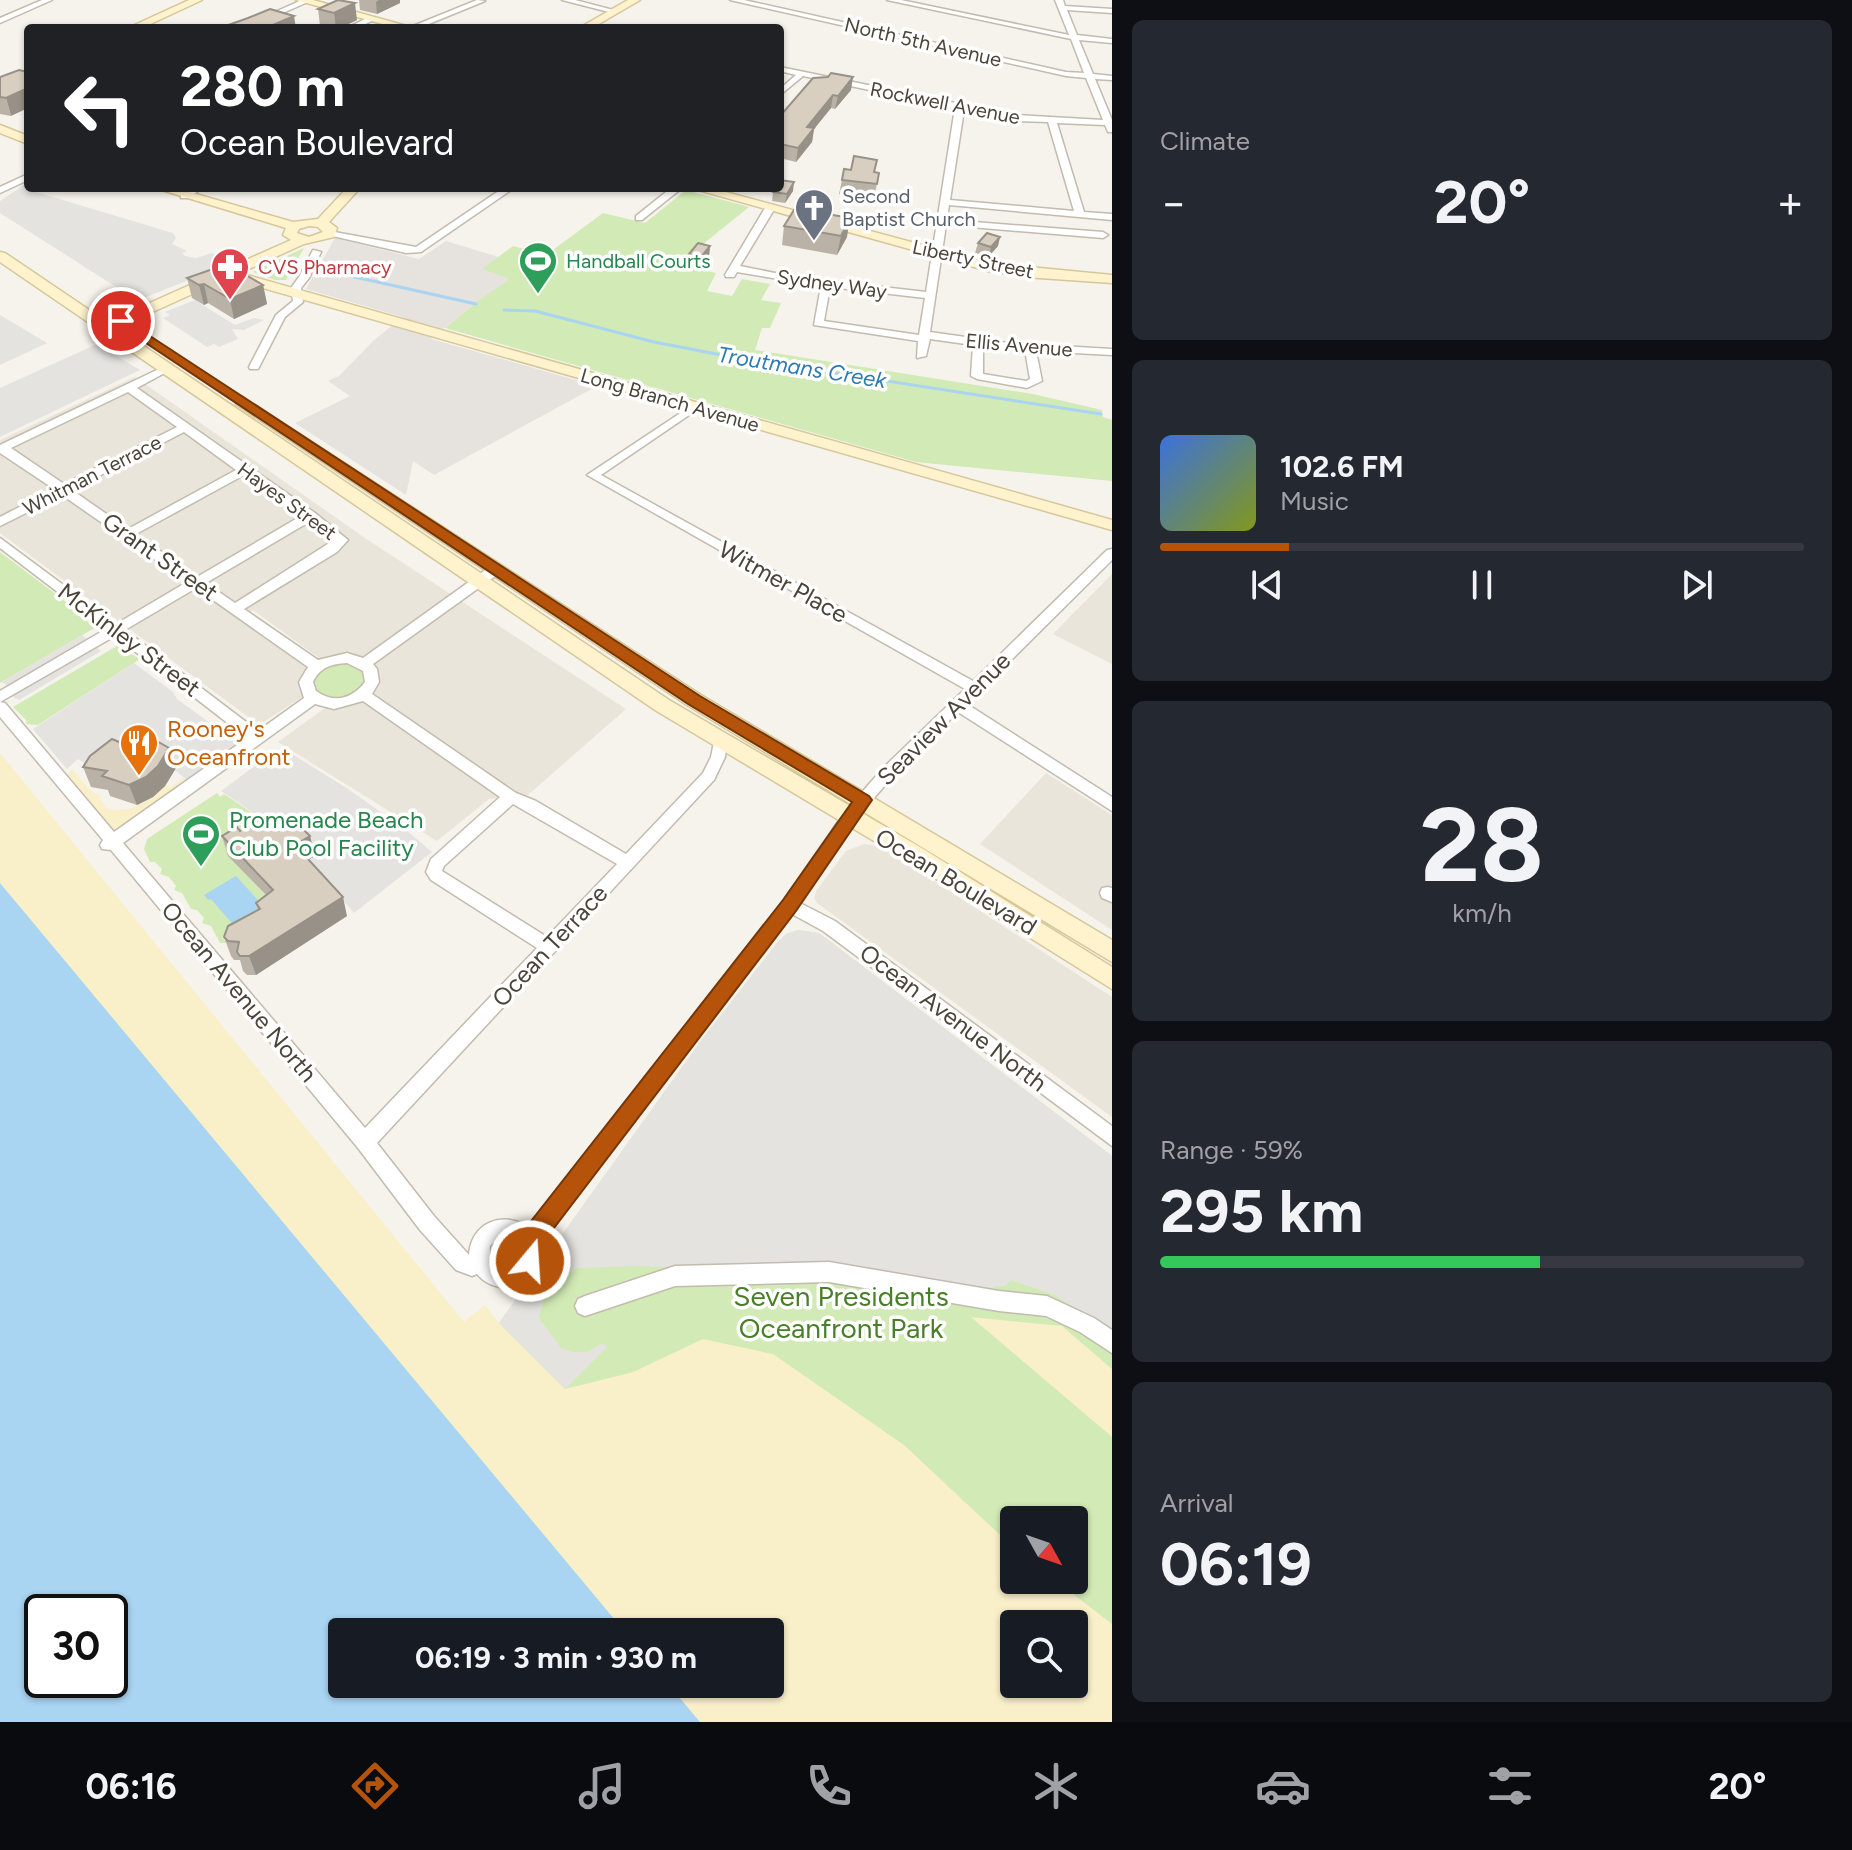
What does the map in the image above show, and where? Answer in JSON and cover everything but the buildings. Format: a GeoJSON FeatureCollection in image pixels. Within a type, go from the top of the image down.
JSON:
{"type":"FeatureCollection","features":[{"type":"Feature","properties":{"kind":"main road"},"geometry":{"type":"LineString","coordinates":[[142,24],[197,0]]}},
{"type":"Feature","properties":{"kind":"main road"},"geometry":{"type":"LineString","coordinates":[[592,24],[635,0]]}},
{"type":"Feature","properties":{"kind":"main road"},"geometry":{"type":"LineString","coordinates":[[304,1],[394,24]]}},
{"type":"Feature","properties":{"kind":"main road"},"geometry":{"type":"LineString","coordinates":[[0,129],[24,138]]}},
{"type":"Feature","properties":{"kind":"main road"},"geometry":{"type":"LineString","coordinates":[[172,192],[293,226],[309,222],[325,228]]}},
{"type":"Feature","properties":{"kind":"main road"},"geometry":{"type":"LineString","coordinates":[[293,226],[290,235],[302,240],[315,240],[351,192]]}},
{"type":"Feature","properties":{"kind":"main road","name":"Liberty Street"},"geometry":{"type":"LineString","coordinates":[[712,192],[1017,272],[1112,279]]}},
{"type":"Feature","properties":{"kind":"main road","name":"Ocean Boulevard"},"geometry":{"type":"LineString","coordinates":[[0,240],[113,324],[167,369],[487,574],[694,700],[856,808],[967,887],[1112,979]]}},
{"type":"Feature","properties":{"kind":"main road"},"geometry":{"type":"LineString","coordinates":[[113,324],[302,240]]}},
{"type":"Feature","properties":{"kind":"main road","name":"Ocean Boulevard"},"geometry":{"type":"LineString","coordinates":[[0,256],[113,324],[487,574],[720,741],[856,808],[1112,952]]}},
{"type":"Feature","properties":{"kind":"main road","name":"Long Branch Avenue"},"geometry":{"type":"LineString","coordinates":[[228,273],[1112,525]]}},
{"type":"Feature","properties":{"kind":"street"},"geometry":{"type":"LineString","coordinates":[[0,21],[48,0]]}},
{"type":"Feature","properties":{"kind":"street"},"geometry":{"type":"LineString","coordinates":[[566,0],[613,11]]}},
{"type":"Feature","properties":{"kind":"street","name":"North 5th Avenue"},"geometry":{"type":"LineString","coordinates":[[734,0],[1090,78],[1112,78]]}},
{"type":"Feature","properties":{"kind":"street"},"geometry":{"type":"LineString","coordinates":[[891,0],[1074,39],[1112,41]]}},
{"type":"Feature","properties":{"kind":"street"},"geometry":{"type":"LineString","coordinates":[[252,24],[304,1]]}},
{"type":"Feature","properties":{"kind":"street"},"geometry":{"type":"LineString","coordinates":[[421,24],[481,1]]}},
{"type":"Feature","properties":{"kind":"street"},"geometry":{"type":"LineString","coordinates":[[1111,126],[1060,4],[1112,11]]}},
{"type":"Feature","properties":{"kind":"street"},"geometry":{"type":"LineString","coordinates":[[342,11],[356,5]]}},
{"type":"Feature","properties":{"kind":"street"},"geometry":{"type":"LineString","coordinates":[[360,24],[372,19]]}},
{"type":"Feature","properties":{"kind":"street","name":"Rockwell Avenue"},"geometry":{"type":"LineString","coordinates":[[784,70],[1014,118],[1111,126]]}},
{"type":"Feature","properties":{"kind":"street"},"geometry":{"type":"LineString","coordinates":[[784,89],[802,73]]}},
{"type":"Feature","properties":{"kind":"street"},"geometry":{"type":"LineString","coordinates":[[921,356],[960,106]]}},
{"type":"Feature","properties":{"kind":"street"},"geometry":{"type":"LineString","coordinates":[[1052,120],[1080,215]]}},
{"type":"Feature","properties":{"kind":"street"},"geometry":{"type":"LineString","coordinates":[[0,184],[24,175]]}},
{"type":"Feature","properties":{"kind":"street"},"geometry":{"type":"LineString","coordinates":[[0,190],[24,176]]}},
{"type":"Feature","properties":{"kind":"street"},"geometry":{"type":"LineString","coordinates":[[184,196],[191,192]]}},
{"type":"Feature","properties":{"kind":"street"},"geometry":{"type":"LineString","coordinates":[[325,228],[406,250],[418,250],[503,192]]}},
{"type":"Feature","properties":{"kind":"street"},"geometry":{"type":"LineString","coordinates":[[639,218],[672,192]]}},
{"type":"Feature","properties":{"kind":"street"},"geometry":{"type":"LineString","coordinates":[[944,202],[1112,217]]}},
{"type":"Feature","properties":{"kind":"street","name":"Sydney Way"},"geometry":{"type":"LineString","coordinates":[[770,208],[732,272],[931,296]]}},
{"type":"Feature","properties":{"kind":"street"},"geometry":{"type":"LineString","coordinates":[[1080,215],[1112,208]]}},
{"type":"Feature","properties":{"kind":"street"},"geometry":{"type":"LineString","coordinates":[[1015,210],[1016,230]]}},
{"type":"Feature","properties":{"kind":"street"},"geometry":{"type":"LineString","coordinates":[[974,225],[1103,235]]}},
{"type":"Feature","properties":{"kind":"street"},"geometry":{"type":"LineString","coordinates":[[254,367],[281,315],[298,302],[296,288],[316,252]]}},
{"type":"Feature","properties":{"kind":"street","name":"Ellis Avenue"},"geometry":{"type":"LineString","coordinates":[[826,284],[818,323],[925,337],[1112,352]]}},
{"type":"Feature","properties":{"kind":"street"},"geometry":{"type":"LineString","coordinates":[[978,342],[977,376],[1027,385],[1036,381],[1030,347]]}},
{"type":"Feature","properties":{"kind":"street"},"geometry":{"type":"LineString","coordinates":[[1,448],[167,369]]}},
{"type":"Feature","properties":{"kind":"street","name":"Hayes Street"},"geometry":{"type":"LineString","coordinates":[[129,387],[342,540],[235,609]]}},
{"type":"Feature","properties":{"kind":"street","name":"Witmer Place"},"geometry":{"type":"LineString","coordinates":[[694,407],[593,475],[975,688]]}},
{"type":"Feature","properties":{"kind":"street","name":"Whitman Terrace"},"geometry":{"type":"LineString","coordinates":[[0,522],[185,427]]}},
{"type":"Feature","properties":{"kind":"street","name":"Grant Street"},"geometry":{"type":"LineString","coordinates":[[1,448],[317,666]]}},
{"type":"Feature","properties":{"kind":"street"},"geometry":{"type":"LineString","coordinates":[[127,534],[245,470]]}},
{"type":"Feature","properties":{"kind":"street"},"geometry":{"type":"LineString","coordinates":[[0,697],[311,516]]}},
{"type":"Feature","properties":{"kind":"street","name":"McKinley Street"},"geometry":{"type":"LineString","coordinates":[[0,542],[257,738]]}},
{"type":"Feature","properties":{"kind":"street","name":"Seaview Avenue"},"geometry":{"type":"LineString","coordinates":[[529,1242],[790,905],[856,808],[1112,553]]}},
{"type":"Feature","properties":{"kind":"street"},"geometry":{"type":"LineString","coordinates":[[364,664],[487,574]]}},
{"type":"Feature","properties":{"kind":"street"},"geometry":{"type":"LineString","coordinates":[[336,659],[364,664],[373,676],[369,689],[355,700],[333,704],[314,698],[306,682],[317,666],[336,659]]}},
{"type":"Feature","properties":{"kind":"street"},"geometry":{"type":"LineString","coordinates":[[364,695],[511,797],[531,805],[629,863]]}},
{"type":"Feature","properties":{"kind":"street"},"geometry":{"type":"LineString","coordinates":[[110,843],[314,698]]}},
{"type":"Feature","properties":{"kind":"street"},"geometry":{"type":"LineString","coordinates":[[958,705],[1112,805]]}},
{"type":"Feature","properties":{"kind":"street","name":"Ocean Avenue North"},"geometry":{"type":"LineString","coordinates":[[0,707],[110,843],[365,1142],[412,1204],[462,1262],[469,1266],[482,1263],[489,1274],[497,1277],[519,1274],[530,1261],[529,1242]]}},
{"type":"Feature","properties":{"kind":"street","name":"Ocean Terrace"},"geometry":{"type":"LineString","coordinates":[[365,1142],[709,776],[718,757],[720,741]]}},
{"type":"Feature","properties":{"kind":"street"},"geometry":{"type":"LineString","coordinates":[[511,797],[437,863],[434,872],[548,946]]}},
{"type":"Feature","properties":{"kind":"street","name":"Ocean Avenue North"},"geometry":{"type":"LineString","coordinates":[[790,905],[829,926],[1112,1137]]}},
{"type":"Feature","properties":{"kind":"street"},"geometry":{"type":"LineString","coordinates":[[482,1263],[479,1251],[482,1242],[494,1230],[512,1228],[520,1231],[529,1242]]}},
{"type":"Feature","properties":{"kind":"street"},"geometry":{"type":"LineString","coordinates":[[585,1306],[675,1276],[829,1272],[999,1301],[1047,1306],[1066,1313],[1112,1343]]}},
{"type":"Feature","properties":{"kind":"shaded area"},"geometry":{"type":"Polygon","coordinates":[[[24,185],[24,192],[36,192],[173,233],[176,238],[172,244],[187,251],[182,253],[185,256],[196,258],[212,253],[227,262],[222,267],[146,297],[132,297],[0,213],[0,201],[24,185]]]}},
{"type":"Feature","properties":{"kind":"shaded area"},"geometry":{"type":"Polygon","coordinates":[[[335,238],[419,259],[446,241],[499,257],[483,269],[511,279],[431,339],[597,386],[434,475],[413,461],[406,495],[295,423],[350,396],[328,381],[339,376],[373,341],[403,317],[306,289],[335,238]]]}},
{"type":"Feature","properties":{"kind":"shaded area"},"geometry":{"type":"Polygon","coordinates":[[[195,300],[235,325],[254,318],[264,320],[244,330],[232,329],[238,339],[219,347],[214,344],[207,347],[163,318],[170,315],[165,312],[195,300]]]}},
{"type":"Feature","properties":{"kind":"shaded area"},"geometry":{"type":"Polygon","coordinates":[[[0,315],[47,343],[0,365],[0,315]]]}},
{"type":"Feature","properties":{"kind":"shaded area"},"geometry":{"type":"Polygon","coordinates":[[[97,344],[140,370],[0,437],[0,388],[97,344]]]}},
{"type":"Feature","properties":{"kind":"shaded area"},"geometry":{"type":"Polygon","coordinates":[[[135,377],[365,538],[626,709],[528,795],[489,799],[437,841],[278,742],[329,705],[378,677],[323,661],[253,610],[240,621],[314,669],[307,674],[302,697],[259,725],[0,533],[0,440],[135,377]]]}},
{"type":"Feature","properties":{"kind":"shaded area"},"geometry":{"type":"Polygon","coordinates":[[[1112,574],[1112,664],[1053,634],[1112,574]]]}},
{"type":"Feature","properties":{"kind":"shaded area"},"geometry":{"type":"Polygon","coordinates":[[[82,635],[101,651],[19,700],[0,690],[7,686],[2,682],[82,635]]]}},
{"type":"Feature","properties":{"kind":"shaded area"},"geometry":{"type":"Polygon","coordinates":[[[134,663],[240,745],[188,781],[144,744],[96,770],[78,759],[67,769],[33,729],[134,663]]]}},
{"type":"Feature","properties":{"kind":"shaded area"},"geometry":{"type":"Polygon","coordinates":[[[284,749],[348,789],[432,852],[354,913],[309,861],[320,853],[297,828],[286,835],[221,791],[268,756],[284,749]]]}},
{"type":"Feature","properties":{"kind":"shaded area"},"geometry":{"type":"Polygon","coordinates":[[[1046,773],[1112,815],[1112,930],[980,844],[1046,773]]]}},
{"type":"Feature","properties":{"kind":"shaded area"},"geometry":{"type":"Polygon","coordinates":[[[864,844],[878,846],[922,873],[1112,997],[1112,1117],[817,903],[814,898],[816,891],[846,851],[864,844]]]}},
{"type":"Feature","properties":{"kind":"shaded area"},"geometry":{"type":"Polygon","coordinates":[[[798,930],[819,933],[1112,1156],[1112,1332],[1055,1295],[1011,1280],[1005,1286],[995,1286],[993,1291],[703,1269],[637,1266],[577,1268],[564,1276],[543,1300],[539,1318],[561,1348],[587,1352],[603,1343],[607,1347],[565,1389],[499,1323],[700,1042],[777,943],[786,934],[798,930]]]}},
{"type":"Feature","properties":{"kind":"green space"},"geometry":{"type":"Polygon","coordinates":[[[684,192],[749,207],[682,261],[675,263],[716,273],[707,291],[732,296],[742,279],[770,284],[761,300],[781,303],[770,328],[762,328],[755,350],[1033,394],[1102,410],[1103,417],[1112,420],[1112,481],[916,462],[445,328],[510,279],[482,269],[513,246],[546,255],[603,213],[645,223],[684,192]]]}},
{"type":"Feature","properties":{"kind":"green space"},"geometry":{"type":"Polygon","coordinates":[[[304,248],[286,280],[275,280],[253,272],[304,248]]]}},
{"type":"Feature","properties":{"kind":"green space"},"geometry":{"type":"Polygon","coordinates":[[[0,552],[98,626],[0,683],[0,552]]]}},
{"type":"Feature","properties":{"kind":"green space"},"geometry":{"type":"Polygon","coordinates":[[[117,646],[140,659],[38,725],[26,724],[27,721],[13,707],[117,646]]]}},
{"type":"Feature","properties":{"kind":"green space"},"geometry":{"type":"Polygon","coordinates":[[[348,663],[365,672],[361,686],[344,697],[330,698],[316,694],[313,685],[322,671],[348,663]]]}},
{"type":"Feature","properties":{"kind":"green space","name":"Promenade Beach Club Pool Facility"},"geometry":{"type":"Polygon","coordinates":[[[217,793],[220,797],[224,794],[261,819],[229,856],[275,905],[222,937],[227,943],[220,943],[211,926],[202,923],[204,918],[197,910],[191,909],[182,893],[174,890],[176,886],[169,877],[160,874],[162,869],[155,862],[150,862],[144,849],[147,839],[217,793]]]}},
{"type":"Feature","properties":{"kind":"green space","name":"Seven Presidents Oceanfront Park"},"geometry":{"type":"Polygon","coordinates":[[[798,930],[819,933],[1112,1156],[1112,1722],[784,1686],[784,1618],[725,1618],[356,1504],[499,1323],[700,1042],[786,934],[798,930]]]}},
{"type":"Feature","properties":{"kind":"sand"},"geometry":{"type":"Polygon","coordinates":[[[0,753],[464,1322],[485,1305],[565,1389],[633,1372],[703,1339],[773,1354],[904,1445],[1000,1535],[1000,1594],[1073,1594],[1112,1624],[1112,1722],[538,1722],[522,1698],[784,1698],[784,1618],[467,1618],[0,1085],[0,753]]]}},
{"type":"Feature","properties":{"kind":"sand"},"geometry":{"type":"Polygon","coordinates":[[[72,769],[91,791],[101,796],[99,798],[106,805],[104,807],[120,810],[146,802],[165,784],[171,787],[183,778],[186,781],[114,833],[67,775],[72,769]]]}},
{"type":"Feature","properties":{"kind":"sand"},"geometry":{"type":"Polygon","coordinates":[[[971,1317],[1062,1326],[1112,1369],[1112,1437],[971,1317]]]}},
{"type":"Feature","properties":{"kind":"water"},"geometry":{"type":"Polygon","coordinates":[[[236,876],[266,909],[236,928],[204,895],[236,876]]]}},
{"type":"Feature","properties":{"kind":"water"},"geometry":{"type":"Polygon","coordinates":[[[0,883],[613,1618],[328,1618],[328,1698],[680,1698],[700,1722],[0,1722],[0,883]]]}},
{"type":"Feature","properties":{"kind":"waterway"},"geometry":{"type":"LineString","coordinates":[[319,269],[476,304]]}},
{"type":"Feature","properties":{"kind":"waterway","name":"Troutmans Creek"},"geometry":{"type":"LineString","coordinates":[[504,310],[535,311],[654,342],[737,358],[1101,414]]}},
{"type":"Feature","properties":{"kind":"place","name":"Second Baptist Church"},"geometry":{"type":"Point","coordinates":[814,242]}},
{"type":"Feature","properties":{"kind":"place","name":"Handball Courts"},"geometry":{"type":"Point","coordinates":[538,295]}},
{"type":"Feature","properties":{"kind":"place","name":"CVS Pharmacy"},"geometry":{"type":"Point","coordinates":[230,301]}},
{"type":"Feature","properties":{"kind":"place","name":"Rooney's Oceanfront"},"geometry":{"type":"Point","coordinates":[139,777]}},
{"type":"Feature","properties":{"kind":"place","name":"Promenade Beach Club Pool Facility"},"geometry":{"type":"Point","coordinates":[201,868]}},
{"type":"Feature","properties":{"kind":"route"},"geometry":{"type":"LineString","coordinates":[[121,321],[694,700],[863,800],[790,905],[529,1242],[532,1253],[530,1261]]}}]}
